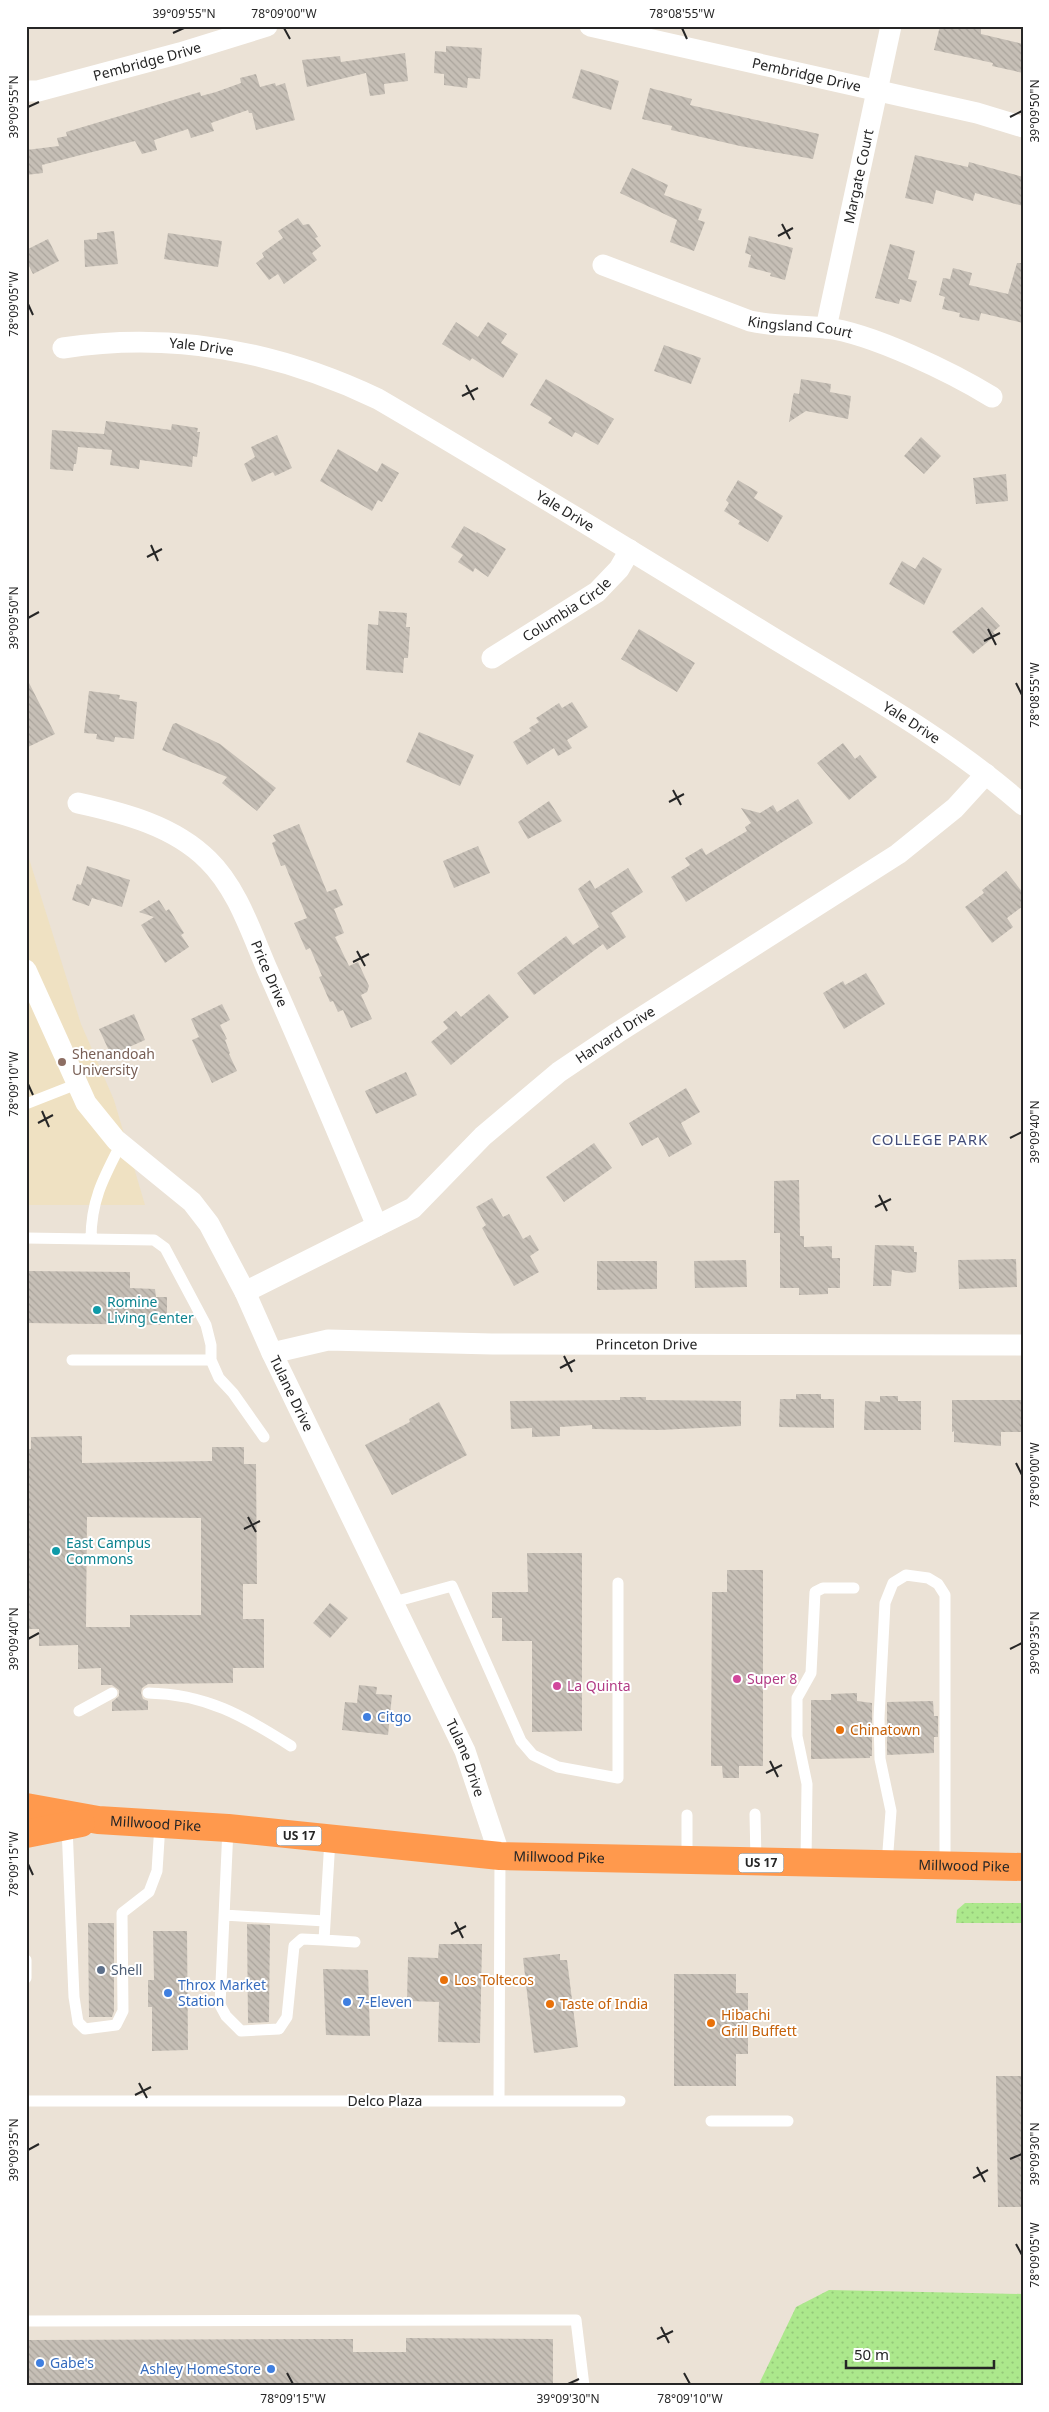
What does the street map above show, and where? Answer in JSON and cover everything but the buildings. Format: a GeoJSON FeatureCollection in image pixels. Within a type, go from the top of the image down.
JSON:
{"type":"FeatureCollection","features":[{"type":"Feature","properties":{"kind":"highway","name":"Millwood Pike"},"geometry":{"type":"LineString","coordinates":[[26,1808],[98,1820],[228,1828],[500,1856],[756,1863],[1023,1867]]}},
{"type":"Feature","properties":{"kind":"highway","name":"Millwood Pike"},"geometry":{"type":"LineString","coordinates":[[26,1834],[98,1820]]}},
{"type":"Feature","properties":{"kind":"street","name":"Pembridge Drive"},"geometry":{"type":"LineString","coordinates":[[26,92],[38,91],[170,55],[267,26]]}},
{"type":"Feature","properties":{"kind":"street","name":"Pembridge Drive"},"geometry":{"type":"LineString","coordinates":[[590,26],[977,113],[1023,127]]}},
{"type":"Feature","properties":{"kind":"street","name":"Margate Court"},"geometry":{"type":"LineString","coordinates":[[826,328],[891,26]]}},
{"type":"Feature","properties":{"kind":"street","name":"Kingsland Court"},"geometry":{"type":"LineString","coordinates":[[603,265],[668,292],[750,321],[772,326],[826,328],[856,334],[972,384],[992,397]]}},
{"type":"Feature","properties":{"kind":"street","name":"Yale Drive"},"geometry":{"type":"LineString","coordinates":[[63,348],[104,342],[153,340],[267,357],[327,376],[378,399],[846,681],[986,774],[1023,805]]}},
{"type":"Feature","properties":{"kind":"street","name":"Columbia Circle"},"geometry":{"type":"LineString","coordinates":[[492,658],[597,592],[619,569],[630,550]]}},
{"type":"Feature","properties":{"kind":"street","name":"Harvard Drive"},"geometry":{"type":"LineString","coordinates":[[244,1292],[413,1208],[482,1136],[559,1072],[617,1032],[898,854],[955,808],[986,774]]}},
{"type":"Feature","properties":{"kind":"street","name":"Price Drive"},"geometry":{"type":"LineString","coordinates":[[78,803],[116,811],[147,822],[190,844],[209,860],[225,880],[239,905],[290,1019],[377,1226]]}},
{"type":"Feature","properties":{"kind":"street","name":"Tulane Drive"},"geometry":{"type":"LineString","coordinates":[[26,970],[86,1102],[121,1144],[192,1202],[209,1224],[244,1292],[465,1751],[500,1856]]}},
{"type":"Feature","properties":{"kind":"street","name":"Princeton Drive"},"geometry":{"type":"LineString","coordinates":[[272,1353],[328,1340],[522,1344],[1023,1346]]}},
{"type":"Feature","properties":{"kind":"lane"},"geometry":{"type":"LineString","coordinates":[[26,1104],[77,1084]]}},
{"type":"Feature","properties":{"kind":"lane"},"geometry":{"type":"LineString","coordinates":[[92,1239],[91,1217],[98,1188],[121,1144]]}},
{"type":"Feature","properties":{"kind":"lane"},"geometry":{"type":"LineString","coordinates":[[26,1238],[154,1240],[165,1248],[206,1325],[211,1345],[211,1360],[219,1378],[233,1393],[264,1437]]}},
{"type":"Feature","properties":{"kind":"lane"},"geometry":{"type":"LineString","coordinates":[[72,1360],[211,1360]]}},
{"type":"Feature","properties":{"kind":"lane"},"geometry":{"type":"LineString","coordinates":[[887,1865],[892,1811],[880,1760],[879,1718],[885,1603],[892,1583],[906,1575],[928,1578],[938,1584],[945,1595],[945,1866]]}},
{"type":"Feature","properties":{"kind":"lane"},"geometry":{"type":"LineString","coordinates":[[394,1602],[452,1586],[520,1741],[533,1755],[558,1767],[618,1778],[618,1582]]}},
{"type":"Feature","properties":{"kind":"lane"},"geometry":{"type":"LineString","coordinates":[[806,1864],[807,1784],[797,1736],[797,1698],[811,1673],[815,1592],[823,1588],[854,1588]]}},
{"type":"Feature","properties":{"kind":"lane"},"geometry":{"type":"LineString","coordinates":[[79,1711],[112,1693]]}},
{"type":"Feature","properties":{"kind":"lane"},"geometry":{"type":"LineString","coordinates":[[148,1693],[181,1695],[237,1714],[291,1746]]}},
{"type":"Feature","properties":{"kind":"lane"},"geometry":{"type":"LineString","coordinates":[[755,1814],[756,1863]]}},
{"type":"Feature","properties":{"kind":"lane"},"geometry":{"type":"LineString","coordinates":[[687,1815],[687,1861]]}},
{"type":"Feature","properties":{"kind":"lane"},"geometry":{"type":"LineString","coordinates":[[67,1826],[74,1997],[78,2022],[85,2029],[116,2024],[123,2011],[122,1913],[149,1892],[157,1872],[160,1824]]}},
{"type":"Feature","properties":{"kind":"lane"},"geometry":{"type":"LineString","coordinates":[[228,1828],[220,2005],[226,2016],[241,2031],[279,2029],[287,2017],[294,1946],[302,1939],[355,1942]]}},
{"type":"Feature","properties":{"kind":"lane"},"geometry":{"type":"LineString","coordinates":[[324,1940],[330,1839]]}},
{"type":"Feature","properties":{"kind":"lane"},"geometry":{"type":"LineString","coordinates":[[498,2101],[500,1856]]}},
{"type":"Feature","properties":{"kind":"lane"},"geometry":{"type":"LineString","coordinates":[[224,1915],[325,1920]]}},
{"type":"Feature","properties":{"kind":"lane"},"geometry":{"type":"LineString","coordinates":[[26,1960],[26,1978]]}},
{"type":"Feature","properties":{"kind":"lane","name":"Delco Plaza"},"geometry":{"type":"LineString","coordinates":[[26,2100],[620,2101]]}},
{"type":"Feature","properties":{"kind":"lane"},"geometry":{"type":"LineString","coordinates":[[711,2121],[788,2121]]}},
{"type":"Feature","properties":{"kind":"lane"},"geometry":{"type":"LineString","coordinates":[[26,2321],[576,2320],[584,2386]]}},
{"type":"Feature","properties":{"kind":"shaded area","name":"Shenandoah University"},"geometry":{"type":"Polygon","coordinates":[[[26,849],[81,1024],[114,1100],[145,1205],[26,1205],[26,849]]]}},
{"type":"Feature","properties":{"kind":"green space"},"geometry":{"type":"Polygon","coordinates":[[[965,1903],[1023,1903],[1023,1923],[956,1923],[957,1910],[965,1903]]]}},
{"type":"Feature","properties":{"kind":"green space"},"geometry":{"type":"Polygon","coordinates":[[[829,2290],[1023,2294],[1023,2386],[758,2386],[796,2307],[829,2290]]]}},
{"type":"Feature","properties":{"kind":"place","name":"Shenandoah University"},"geometry":{"type":"Point","coordinates":[62,1062]}},
{"type":"Feature","properties":{"kind":"place","name":"Romine Living Center"},"geometry":{"type":"Point","coordinates":[97,1310]}},
{"type":"Feature","properties":{"kind":"place","name":"East Campus Commons"},"geometry":{"type":"Point","coordinates":[56,1551]}},
{"type":"Feature","properties":{"kind":"place","name":"Super 8"},"geometry":{"type":"Point","coordinates":[737,1679]}},
{"type":"Feature","properties":{"kind":"place","name":"La Quinta"},"geometry":{"type":"Point","coordinates":[557,1686]}},
{"type":"Feature","properties":{"kind":"place","name":"Citgo"},"geometry":{"type":"Point","coordinates":[367,1717]}},
{"type":"Feature","properties":{"kind":"place","name":"Chinatown"},"geometry":{"type":"Point","coordinates":[840,1730]}},
{"type":"Feature","properties":{"kind":"place","name":"Shell"},"geometry":{"type":"Point","coordinates":[101,1970]}},
{"type":"Feature","properties":{"kind":"place","name":"Los Toltecos"},"geometry":{"type":"Point","coordinates":[444,1980]}},
{"type":"Feature","properties":{"kind":"place","name":"Throx Market Station"},"geometry":{"type":"Point","coordinates":[168,1993]}},
{"type":"Feature","properties":{"kind":"place","name":"7-Eleven"},"geometry":{"type":"Point","coordinates":[347,2002]}},
{"type":"Feature","properties":{"kind":"place","name":"Taste of India"},"geometry":{"type":"Point","coordinates":[550,2004]}},
{"type":"Feature","properties":{"kind":"place","name":"Hibachi Grill Buffett"},"geometry":{"type":"Point","coordinates":[711,2023]}},
{"type":"Feature","properties":{"kind":"place","name":"Gabe's"},"geometry":{"type":"Point","coordinates":[40,2363]}},
{"type":"Feature","properties":{"kind":"place","name":"Ashley HomeStore"},"geometry":{"type":"Point","coordinates":[271,2369]}},
{"type":"Feature","properties":{"kind":"district","name":"COLLEGE PARK"},"geometry":{"type":"Point","coordinates":[930,1140]}}]}
